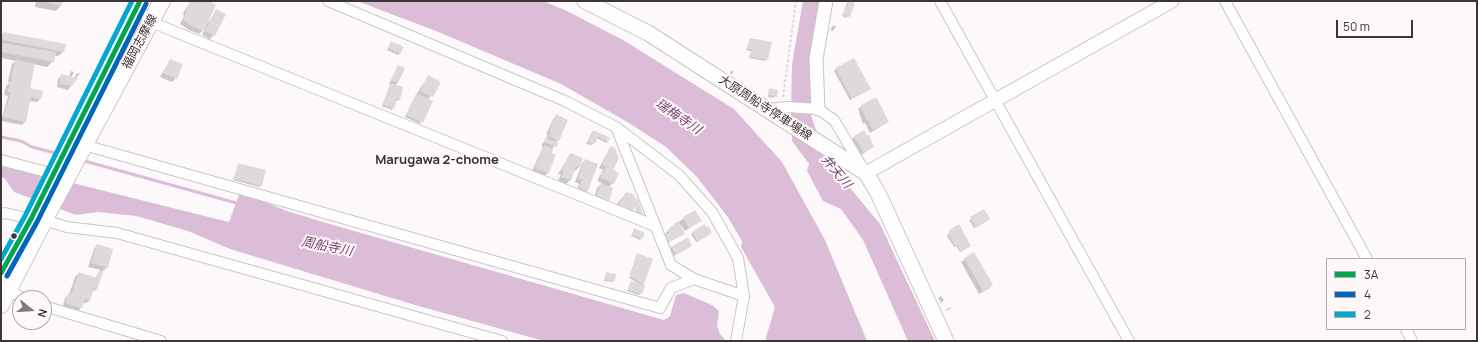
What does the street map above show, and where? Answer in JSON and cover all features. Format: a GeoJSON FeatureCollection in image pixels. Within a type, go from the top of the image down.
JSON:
{"type":"FeatureCollection","features":[{"type":"Feature","properties":{"kind":"main road","name":"福岡志摩線"},"geometry":{"type":"LineString","coordinates":[[1,305],[11,291],[41,218],[54,174],[77,144],[151,22],[162,1]]}},
{"type":"Feature","properties":{"kind":"main road","name":"大原周船寺停車場線"},"geometry":{"type":"LineString","coordinates":[[585,1],[648,33],[769,109],[866,173],[878,193],[946,341]]}},
{"type":"Feature","properties":{"kind":"main road","name":"福岡志摩線"},"geometry":{"type":"LineString","coordinates":[[77,144],[138,4]]}},
{"type":"Feature","properties":{"kind":"main road"},"geometry":{"type":"LineString","coordinates":[[41,218],[77,144]]}},
{"type":"Feature","properties":{"kind":"main road","name":"福岡志摩線"},"geometry":{"type":"LineString","coordinates":[[1,273],[41,218]]}},
{"type":"Feature","properties":{"kind":"street"},"geometry":{"type":"LineString","coordinates":[[328,1],[565,100],[616,127],[679,175],[712,212],[738,258],[744,296],[736,341]]}},
{"type":"Feature","properties":{"kind":"street"},"geometry":{"type":"LineString","coordinates":[[818,109],[816,59],[826,1]]}},
{"type":"Feature","properties":{"kind":"street"},"geometry":{"type":"LineString","coordinates":[[940,1],[1129,341]]}},
{"type":"Feature","properties":{"kind":"street"},"geometry":{"type":"LineString","coordinates":[[769,109],[787,107],[818,109],[834,120],[866,173],[995,99],[1172,1]]}},
{"type":"Feature","properties":{"kind":"street"},"geometry":{"type":"LineString","coordinates":[[1225,1],[1366,258]]}},
{"type":"Feature","properties":{"kind":"street"},"geometry":{"type":"LineString","coordinates":[[138,4],[151,22],[655,226]]}},
{"type":"Feature","properties":{"kind":"street"},"geometry":{"type":"LineString","coordinates":[[616,127],[671,266],[694,279],[744,296]]}},
{"type":"Feature","properties":{"kind":"street"},"geometry":{"type":"LineString","coordinates":[[77,144],[660,308],[671,288],[694,279]]}},
{"type":"Feature","properties":{"kind":"street"},"geometry":{"type":"LineString","coordinates":[[1,160],[54,174]]}},
{"type":"Feature","properties":{"kind":"street"},"geometry":{"type":"LineString","coordinates":[[1,214],[5,212],[41,218],[67,226],[117,233],[502,341]]}},
{"type":"Feature","properties":{"kind":"street"},"geometry":{"type":"LineString","coordinates":[[52,308],[161,341]]}},
{"type":"Feature","properties":{"kind":"street"},"geometry":{"type":"LineString","coordinates":[[1406,330],[1412,341]]}},
{"type":"Feature","properties":{"kind":"path"},"geometry":{"type":"LineString","coordinates":[[787,107],[783,101],[785,77],[796,1]]}},
{"type":"Feature","properties":{"kind":"water","name":"瑞梅寺川"},"geometry":{"type":"Polygon","coordinates":[[[357,1],[543,1],[567,11],[623,40],[734,109],[782,162],[825,240],[867,341],[765,341],[775,307],[741,247],[742,241],[727,216],[697,177],[666,147],[629,123],[561,84],[436,31],[357,1]]]}},
{"type":"Feature","properties":{"kind":"water","name":"弁天川"},"geometry":{"type":"Polygon","coordinates":[[[803,1],[821,1],[810,63],[811,115],[826,159],[880,224],[935,341],[908,341],[863,240],[841,209],[823,201],[807,171],[809,164],[792,141],[792,64],[803,1]]]}},
{"type":"Feature","properties":{"kind":"water","name":"周船寺川"},"geometry":{"type":"Polygon","coordinates":[[[1,165],[229,222],[240,192],[287,211],[323,222],[664,320],[670,316],[676,295],[684,293],[712,305],[719,311],[717,326],[720,334],[726,341],[544,341],[415,305],[230,249],[188,231],[136,216],[98,212],[76,215],[14,192],[4,178],[1,177],[1,165]]]}},
{"type":"Feature","properties":{"kind":"building"},"geometry":{"type":"Polygon","coordinates":[[[42,1],[63,1],[62,6],[42,1]]]}},
{"type":"Feature","properties":{"kind":"building"},"geometry":{"type":"Polygon","coordinates":[[[190,1],[209,1],[216,5],[204,31],[193,27],[183,20],[190,1]]]}},
{"type":"Feature","properties":{"kind":"building"},"geometry":{"type":"Polygon","coordinates":[[[847,1],[855,3],[850,17],[843,15],[847,1]]]}},
{"type":"Feature","properties":{"kind":"building"},"geometry":{"type":"Polygon","coordinates":[[[216,9],[226,14],[215,36],[205,31],[216,9]]]}},
{"type":"Feature","properties":{"kind":"building"},"geometry":{"type":"Polygon","coordinates":[[[3,32],[66,44],[64,52],[2,40],[3,32]]]}},
{"type":"Feature","properties":{"kind":"building"},"geometry":{"type":"Polygon","coordinates":[[[750,38],[772,42],[768,60],[750,57],[752,49],[747,49],[750,38]]]}},
{"type":"Feature","properties":{"kind":"building"},"geometry":{"type":"Polygon","coordinates":[[[391,41],[404,47],[400,54],[388,48],[391,41]]]}},
{"type":"Feature","properties":{"kind":"building"},"geometry":{"type":"Polygon","coordinates":[[[3,43],[56,52],[54,62],[1,52],[3,43]]]}},
{"type":"Feature","properties":{"kind":"building"},"geometry":{"type":"Polygon","coordinates":[[[854,58],[871,89],[852,99],[835,68],[854,58]]]}},
{"type":"Feature","properties":{"kind":"building"},"geometry":{"type":"Polygon","coordinates":[[[170,59],[183,64],[177,79],[163,73],[170,59]]]}},
{"type":"Feature","properties":{"kind":"building"},"geometry":{"type":"Polygon","coordinates":[[[16,60],[35,64],[30,88],[43,91],[41,99],[31,97],[26,122],[3,117],[11,93],[8,92],[10,81],[12,81],[11,77],[16,60]]]}},
{"type":"Feature","properties":{"kind":"building"},"geometry":{"type":"Polygon","coordinates":[[[398,65],[405,68],[398,83],[391,80],[398,65]]]}},
{"type":"Feature","properties":{"kind":"building"},"geometry":{"type":"Polygon","coordinates":[[[61,74],[78,78],[72,86],[60,84],[61,74]]]}},
{"type":"Feature","properties":{"kind":"building"},"geometry":{"type":"Polygon","coordinates":[[[428,75],[441,82],[433,97],[420,91],[428,75]]]}},
{"type":"Feature","properties":{"kind":"building"},"geometry":{"type":"Polygon","coordinates":[[[391,83],[403,87],[400,100],[397,99],[394,109],[383,104],[391,83]]]}},
{"type":"Feature","properties":{"kind":"building"},"geometry":{"type":"Polygon","coordinates":[[[769,88],[778,90],[777,97],[769,95],[769,88]]]}},
{"type":"Feature","properties":{"kind":"building"},"geometry":{"type":"Polygon","coordinates":[[[417,93],[433,101],[423,123],[406,115],[417,93]]]}},
{"type":"Feature","properties":{"kind":"building"},"geometry":{"type":"Polygon","coordinates":[[[877,98],[889,122],[873,130],[868,120],[867,121],[861,105],[877,98]]]}},
{"type":"Feature","properties":{"kind":"building"},"geometry":{"type":"Polygon","coordinates":[[[556,114],[568,120],[559,141],[549,136],[551,132],[549,131],[556,114]]]}},
{"type":"Feature","properties":{"kind":"building"},"geometry":{"type":"Polygon","coordinates":[[[593,130],[610,138],[608,142],[598,137],[595,144],[587,142],[593,130]]]}},
{"type":"Feature","properties":{"kind":"building"},"geometry":{"type":"Polygon","coordinates":[[[864,130],[867,136],[869,135],[874,147],[864,153],[854,136],[864,130]]]}},
{"type":"Feature","properties":{"kind":"building"},"geometry":{"type":"Polygon","coordinates":[[[546,138],[558,143],[557,147],[544,142],[546,138]]]}},
{"type":"Feature","properties":{"kind":"building"},"geometry":{"type":"Polygon","coordinates":[[[544,145],[553,149],[552,153],[556,155],[549,173],[535,168],[544,145]]]}},
{"type":"Feature","properties":{"kind":"building"},"geometry":{"type":"Polygon","coordinates":[[[610,146],[615,148],[619,158],[614,169],[612,169],[619,173],[614,184],[600,177],[606,167],[611,168],[602,165],[610,146]]]}},
{"type":"Feature","properties":{"kind":"building"},"geometry":{"type":"Polygon","coordinates":[[[570,153],[583,158],[580,168],[576,166],[571,180],[561,177],[564,171],[561,170],[570,153]]]}},
{"type":"Feature","properties":{"kind":"building"},"geometry":{"type":"Polygon","coordinates":[[[585,159],[598,164],[588,191],[579,188],[582,180],[578,178],[585,159]]]}},
{"type":"Feature","properties":{"kind":"building"},"geometry":{"type":"Polygon","coordinates":[[[238,163],[266,170],[262,186],[234,179],[238,163]]]}},
{"type":"Feature","properties":{"kind":"building"},"geometry":{"type":"Polygon","coordinates":[[[601,183],[613,188],[609,202],[596,197],[601,183]]]}},
{"type":"Feature","properties":{"kind":"building"},"geometry":{"type":"Polygon","coordinates":[[[626,192],[635,195],[634,197],[638,199],[644,218],[634,213],[636,209],[634,208],[633,212],[618,206],[626,192]]]}},
{"type":"Feature","properties":{"kind":"building"},"geometry":{"type":"Polygon","coordinates":[[[984,209],[990,219],[976,228],[970,217],[984,209]]]}},
{"type":"Feature","properties":{"kind":"building"},"geometry":{"type":"Polygon","coordinates":[[[695,210],[702,221],[689,228],[683,217],[695,210]]]}},
{"type":"Feature","properties":{"kind":"building"},"geometry":{"type":"Polygon","coordinates":[[[679,221],[685,234],[667,243],[664,235],[669,233],[668,230],[674,226],[673,224],[679,221]]]}},
{"type":"Feature","properties":{"kind":"building"},"geometry":{"type":"Polygon","coordinates":[[[705,224],[712,233],[698,242],[692,232],[705,224]]]}},
{"type":"Feature","properties":{"kind":"building"},"geometry":{"type":"Polygon","coordinates":[[[959,224],[971,246],[961,252],[957,245],[955,246],[948,233],[950,232],[949,230],[959,224]]]}},
{"type":"Feature","properties":{"kind":"building"},"geometry":{"type":"Polygon","coordinates":[[[634,228],[645,233],[642,239],[632,235],[634,228]]]}},
{"type":"Feature","properties":{"kind":"building"},"geometry":{"type":"Polygon","coordinates":[[[688,237],[692,246],[676,255],[671,247],[688,237]]]}},
{"type":"Feature","properties":{"kind":"building"},"geometry":{"type":"Polygon","coordinates":[[[97,244],[113,249],[108,268],[91,263],[97,244]]]}},
{"type":"Feature","properties":{"kind":"building"},"geometry":{"type":"Polygon","coordinates":[[[974,252],[993,285],[983,291],[964,258],[974,252]]]}},
{"type":"Feature","properties":{"kind":"building"},"geometry":{"type":"Polygon","coordinates":[[[637,253],[653,259],[644,284],[630,277],[637,253]]]}},
{"type":"Feature","properties":{"kind":"building"},"geometry":{"type":"Polygon","coordinates":[[[99,270],[103,272],[97,289],[94,288],[90,300],[85,299],[82,308],[67,304],[68,293],[71,295],[79,272],[97,278],[99,270]]]}},
{"type":"Feature","properties":{"kind":"building"},"geometry":{"type":"Polygon","coordinates":[[[606,272],[616,274],[615,281],[605,280],[606,272]]]}},
{"type":"Feature","properties":{"kind":"building"},"geometry":{"type":"Polygon","coordinates":[[[631,281],[645,285],[642,294],[628,290],[631,281]]]}},
{"type":"Feature","properties":{"kind":"waterway"},"geometry":{"type":"LineString","coordinates":[[1,137],[21,141],[32,147],[59,154]]}},
{"type":"Feature","properties":{"kind":"waterway"},"geometry":{"type":"LineString","coordinates":[[81,160],[240,204]]}},
{"type":"Feature","properties":{"kind":"transit line","name":"2"},"geometry":{"type":"LineString","coordinates":[[1,259],[25,216],[132,1]]}},
{"type":"Feature","properties":{"kind":"transit line","name":"3A"},"geometry":{"type":"LineString","coordinates":[[1,273],[31,219],[140,1]]}},
{"type":"Feature","properties":{"kind":"transit line","name":"4"},"geometry":{"type":"LineString","coordinates":[[7,276],[37,222],[146,4]]}},
{"type":"Feature","properties":{"kind":"district","name":"Marugawa 2-chome"},"geometry":{"type":"Point","coordinates":[437,160]}}]}
